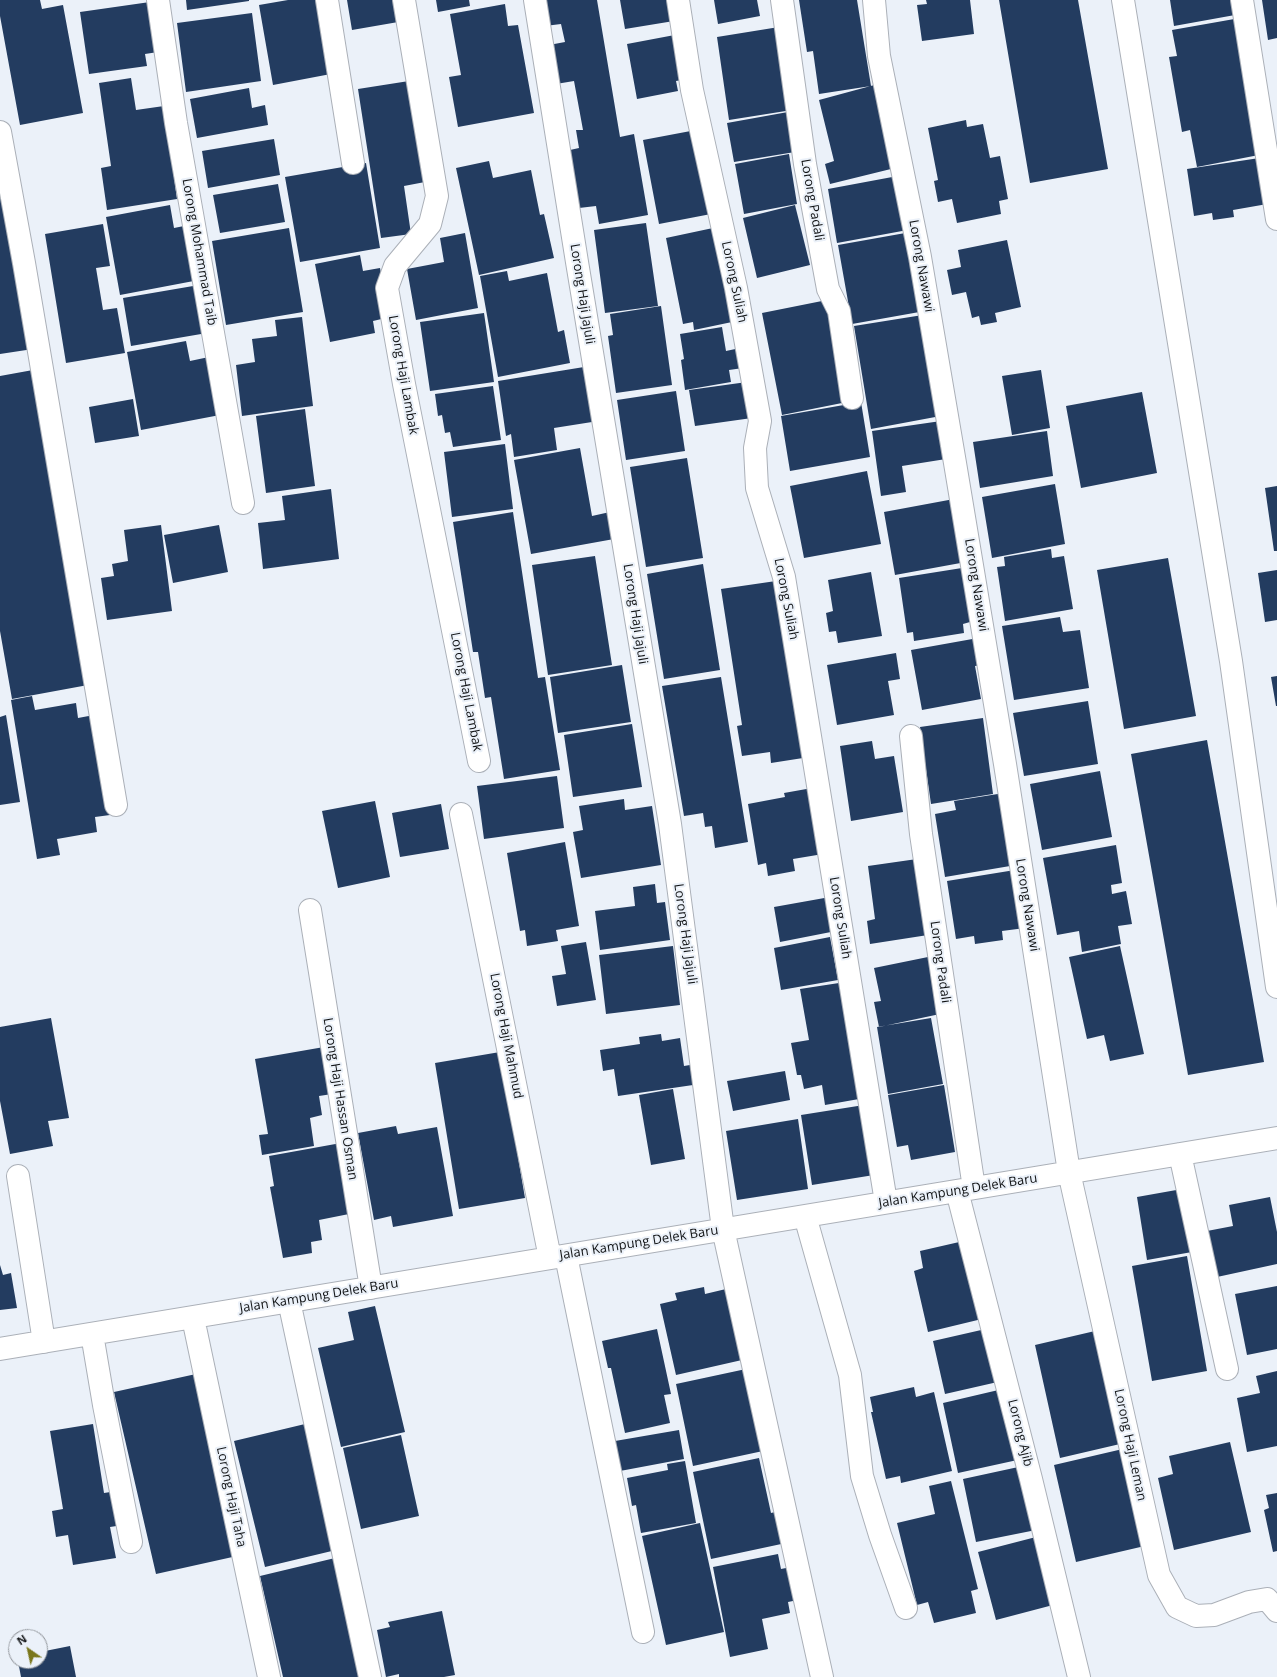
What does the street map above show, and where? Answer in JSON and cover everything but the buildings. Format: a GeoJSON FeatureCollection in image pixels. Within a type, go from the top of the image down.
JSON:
{"type":"FeatureCollection","features":[{"type":"Feature","properties":{"kind":"street","name":"Lorong Mohammad Taib"},"geometry":{"type":"LineString","coordinates":[[158,0],[177,130],[243,503]]}},
{"type":"Feature","properties":{"kind":"street"},"geometry":{"type":"LineString","coordinates":[[327,0],[353,163]]}},
{"type":"Feature","properties":{"kind":"street","name":"Lorong Haji Lambak"},"geometry":{"type":"LineString","coordinates":[[404,0],[437,196],[430,224],[395,266],[387,288],[404,384],[479,761]]}},
{"type":"Feature","properties":{"kind":"street","name":"Lorong Haji Jajuli"},"geometry":{"type":"LineString","coordinates":[[535,0],[670,824],[723,1229],[822,1677]]}},
{"type":"Feature","properties":{"kind":"street","name":"Lorong Suliah"},"geometry":{"type":"LineString","coordinates":[[678,0],[692,90],[736,288],[760,421],[755,448],[757,488],[784,577],[886,1202]]}},
{"type":"Feature","properties":{"kind":"street","name":"Lorong Padali"},"geometry":{"type":"LineString","coordinates":[[782,0],[805,164],[828,289],[839,311],[852,398]]}},
{"type":"Feature","properties":{"kind":"street","name":"Lorong Nawawi"},"geometry":{"type":"LineString","coordinates":[[874,0],[879,56],[920,257],[958,478],[1069,1172]]}},
{"type":"Feature","properties":{"kind":"street"},"geometry":{"type":"LineString","coordinates":[[1123,0],[1231,661],[1277,988]]}},
{"type":"Feature","properties":{"kind":"street"},"geometry":{"type":"LineString","coordinates":[[1242,0],[1277,220]]}},
{"type":"Feature","properties":{"kind":"street"},"geometry":{"type":"LineString","coordinates":[[0,132],[116,805]]}},
{"type":"Feature","properties":{"kind":"street","name":"Lorong Padali"},"geometry":{"type":"LineString","coordinates":[[912,736],[921,834],[965,1189]]}},
{"type":"Feature","properties":{"kind":"street","name":"Lorong Haji Mahmud"},"geometry":{"type":"LineString","coordinates":[[461,814],[558,1257],[643,1632]]}},
{"type":"Feature","properties":{"kind":"street","name":"Lorong Haji Hassan Osman"},"geometry":{"type":"LineString","coordinates":[[310,910],[371,1288]]}},
{"type":"Feature","properties":{"kind":"street","name":"Jalan Kampung Delek Baru"},"geometry":{"type":"LineString","coordinates":[[0,1349],[1277,1138]]}},
{"type":"Feature","properties":{"kind":"street"},"geometry":{"type":"LineString","coordinates":[[1180,1154],[1228,1369]]}},
{"type":"Feature","properties":{"kind":"street","name":"Lorong Haji Leman"},"geometry":{"type":"LineString","coordinates":[[1069,1172],[1159,1575],[1177,1607],[1196,1616],[1214,1615],[1249,1602],[1267,1599],[1277,1611]]}},
{"type":"Feature","properties":{"kind":"street"},"geometry":{"type":"LineString","coordinates":[[18,1176],[44,1342]]}},
{"type":"Feature","properties":{"kind":"street","name":"Lorong Ajib"},"geometry":{"type":"LineString","coordinates":[[965,1189],[1079,1677]]}},
{"type":"Feature","properties":{"kind":"street"},"geometry":{"type":"LineString","coordinates":[[805,1216],[850,1375],[862,1476],[880,1535],[906,1608]]}},
{"type":"Feature","properties":{"kind":"street"},"geometry":{"type":"LineString","coordinates":[[289,1301],[370,1677]]}},
{"type":"Feature","properties":{"kind":"street","name":"Lorong Haji Taha"},"geometry":{"type":"LineString","coordinates":[[193,1318],[269,1677]]}},
{"type":"Feature","properties":{"kind":"street"},"geometry":{"type":"LineString","coordinates":[[92,1334],[104,1406],[131,1542]]}}]}
